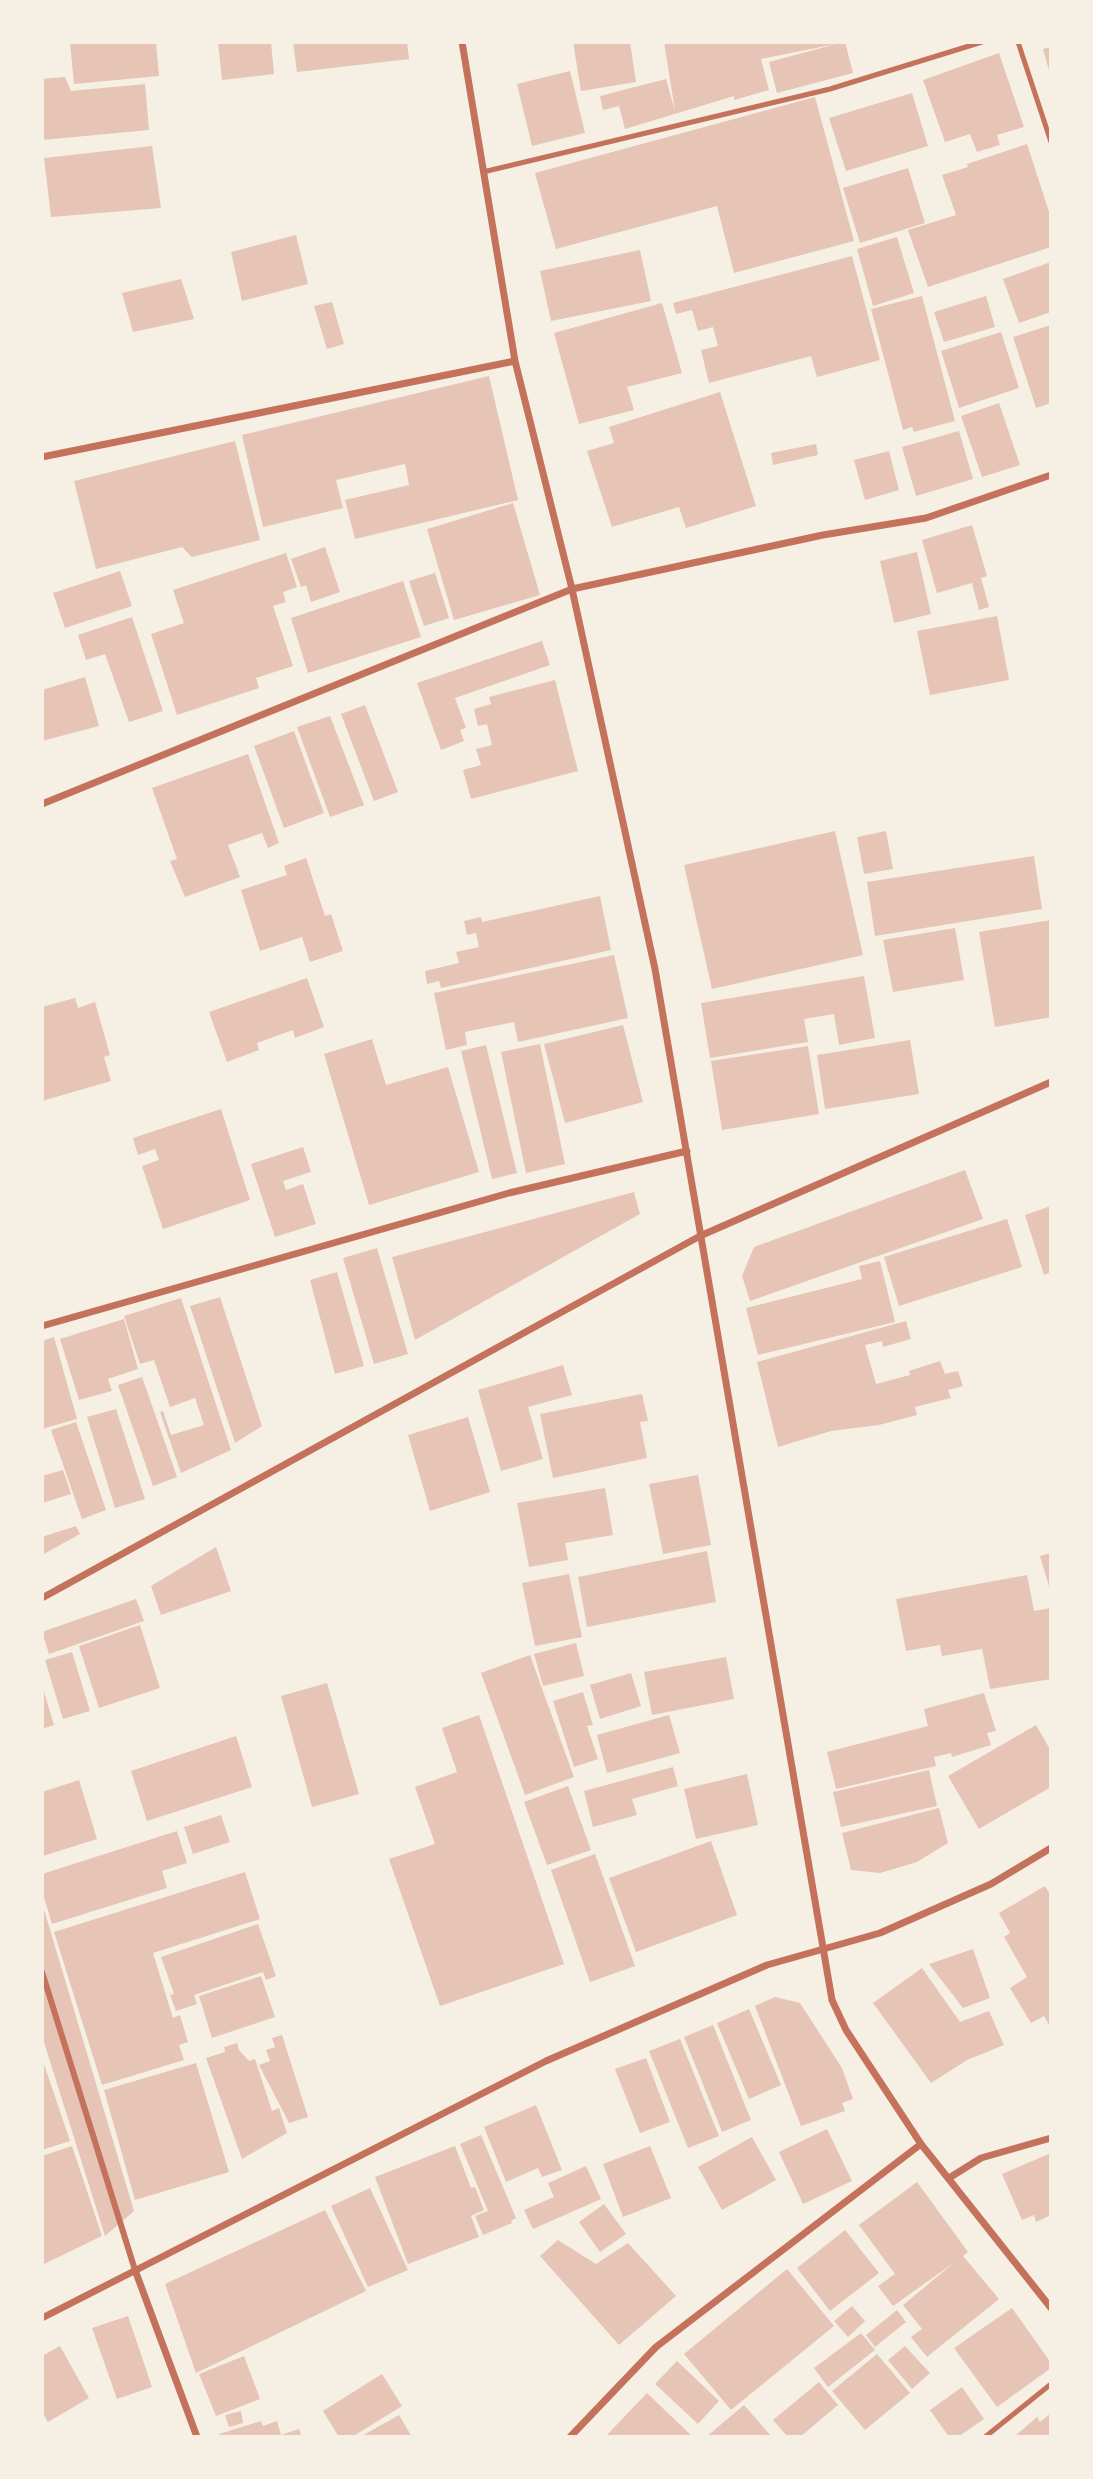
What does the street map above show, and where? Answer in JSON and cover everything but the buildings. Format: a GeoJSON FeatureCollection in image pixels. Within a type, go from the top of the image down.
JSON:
{"type":"FeatureCollection","features":[{"type":"Feature","properties":{"kind":"street"},"geometry":{"type":"LineString","coordinates":[[462,42],[515,361],[572,589],[655,969],[832,2000],[846,2029],[921,2144],[1051,2308]]}},
{"type":"Feature","properties":{"kind":"street"},"geometry":{"type":"LineString","coordinates":[[42,457],[515,361]]}},
{"type":"Feature","properties":{"kind":"street"},"geometry":{"type":"LineString","coordinates":[[42,804],[572,589],[823,535],[926,518],[1051,475]]}},
{"type":"Feature","properties":{"kind":"street"},"geometry":{"type":"LineString","coordinates":[[42,1598],[700,1236],[1051,1082]]}},
{"type":"Feature","properties":{"kind":"street"},"geometry":{"type":"LineString","coordinates":[[42,1326],[509,1192],[687,1151]]}},
{"type":"Feature","properties":{"kind":"street"},"geometry":{"type":"LineString","coordinates":[[42,2318],[546,2061],[767,1965],[880,1933],[979,1889],[1051,1848]]}},
{"type":"Feature","properties":{"kind":"street"},"geometry":{"type":"LineString","coordinates":[[42,1972],[135,2270],[197,2437]]}},
{"type":"Feature","properties":{"kind":"street"},"geometry":{"type":"LineString","coordinates":[[950,2178],[981,2158],[1051,2138]]}},
{"type":"Feature","properties":{"kind":"street"},"geometry":{"type":"LineString","coordinates":[[570,2437],[656,2347],[921,2144]]}},
{"type":"Feature","properties":{"kind":"lane"},"geometry":{"type":"LineString","coordinates":[[483,172],[830,89],[982,42]]}},
{"type":"Feature","properties":{"kind":"lane"},"geometry":{"type":"LineString","coordinates":[[1018,42],[1051,142]]}},
{"type":"Feature","properties":{"kind":"lane"},"geometry":{"type":"LineString","coordinates":[[985,2437],[1051,2384]]}}]}
